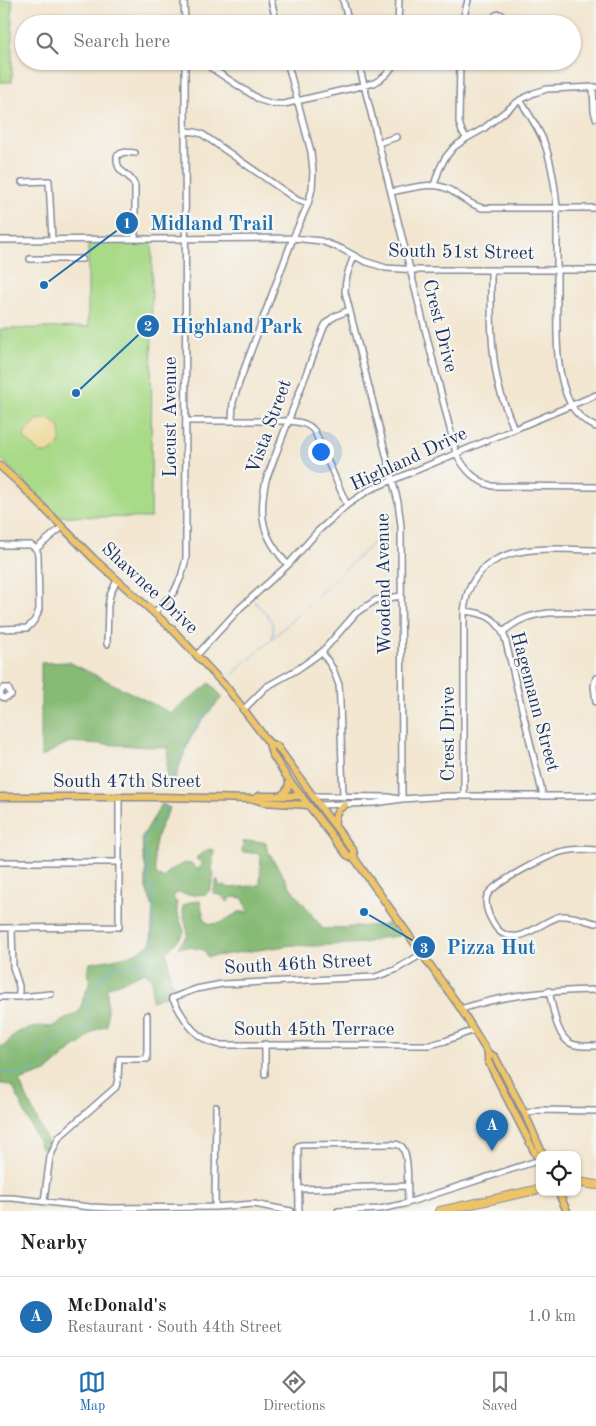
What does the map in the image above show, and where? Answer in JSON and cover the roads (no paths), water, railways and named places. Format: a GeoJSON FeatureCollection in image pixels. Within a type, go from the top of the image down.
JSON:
{"type":"FeatureCollection","features":[{"type":"Feature","properties":{"kind":"highway"},"geometry":{"type":"LineString","coordinates":[[581,1183],[596,1185]]}},
{"type":"Feature","properties":{"kind":"highway"},"geometry":{"type":"LineString","coordinates":[[530,1190],[536,1187]]}},
{"type":"Feature","properties":{"kind":"highway"},"geometry":{"type":"LineString","coordinates":[[440,1211],[536,1189]]}},
{"type":"Feature","properties":{"kind":"main road","name":"Shawnee Drive"},"geometry":{"type":"LineString","coordinates":[[1,469],[19,483],[94,559],[155,612],[228,689],[269,743],[272,754],[300,796],[347,855],[355,859]]}},
{"type":"Feature","properties":{"kind":"main road","name":"Shawnee Drive"},"geometry":{"type":"LineString","coordinates":[[269,743],[277,746],[353,850],[355,859],[461,1009],[488,1053],[488,1061],[536,1155]]}},
{"type":"Feature","properties":{"kind":"main road"},"geometry":{"type":"LineString","coordinates":[[280,796],[286,793],[289,787],[289,780]]}},
{"type":"Feature","properties":{"kind":"main road","name":"South 47th Street"},"geometry":{"type":"LineString","coordinates":[[0,796],[254,799],[263,802],[319,805]]}},
{"type":"Feature","properties":{"kind":"main road","name":"South 47th Street"},"geometry":{"type":"LineString","coordinates":[[254,799],[259,796],[313,796]]}},
{"type":"Feature","properties":{"kind":"main road"},"geometry":{"type":"LineString","coordinates":[[335,827],[334,820],[338,809],[344,805]]}},
{"type":"Feature","properties":{"kind":"main road","name":"Shawnee Drive"},"geometry":{"type":"LineString","coordinates":[[488,1053],[495,1056],[525,1114],[541,1151]]}},
{"type":"Feature","properties":{"kind":"main road"},"geometry":{"type":"LineString","coordinates":[[499,1082],[506,1078]]}},
{"type":"Feature","properties":{"kind":"main road"},"geometry":{"type":"LineString","coordinates":[[518,1118],[525,1114]]}},
{"type":"Feature","properties":{"kind":"main road"},"geometry":{"type":"LineString","coordinates":[[560,1196],[567,1211]]}},
{"type":"Feature","properties":{"kind":"street"},"geometry":{"type":"LineString","coordinates":[[184,0],[185,15]]}},
{"type":"Feature","properties":{"kind":"street"},"geometry":{"type":"LineString","coordinates":[[271,0],[275,15]]}},
{"type":"Feature","properties":{"kind":"street"},"geometry":{"type":"LineString","coordinates":[[343,0],[347,15]]}},
{"type":"Feature","properties":{"kind":"street"},"geometry":{"type":"LineString","coordinates":[[398,0],[398,15]]}},
{"type":"Feature","properties":{"kind":"street"},"geometry":{"type":"LineString","coordinates":[[465,15],[468,0]]}},
{"type":"Feature","properties":{"kind":"street","name":"Locust Avenue"},"geometry":{"type":"LineString","coordinates":[[155,612],[174,592],[181,578],[186,559],[185,70]]}},
{"type":"Feature","properties":{"kind":"street"},"geometry":{"type":"LineString","coordinates":[[214,70],[260,100],[278,104],[298,102],[374,83],[382,79],[391,70]]}},
{"type":"Feature","properties":{"kind":"street"},"geometry":{"type":"LineString","coordinates":[[232,421],[233,402],[239,384],[293,238],[308,204],[312,189],[311,152],[289,70]]}},
{"type":"Feature","properties":{"kind":"street","name":"Crest Drive"},"geometry":{"type":"LineString","coordinates":[[360,70],[456,453],[462,466],[482,483],[492,486],[596,487]]}},
{"type":"Feature","properties":{"kind":"street"},"geometry":{"type":"LineString","coordinates":[[460,70],[459,122],[462,132],[467,138]]}},
{"type":"Feature","properties":{"kind":"street"},"geometry":{"type":"LineString","coordinates":[[434,185],[445,158],[454,147],[483,129],[520,100],[534,93],[547,89],[594,87],[594,111],[596,118]]}},
{"type":"Feature","properties":{"kind":"street"},"geometry":{"type":"LineString","coordinates":[[520,100],[544,140],[551,165],[556,208],[557,338],[563,384],[571,406],[588,424],[596,427]]}},
{"type":"Feature","properties":{"kind":"street"},"geometry":{"type":"LineString","coordinates":[[185,131],[202,134],[296,200],[308,204]]}},
{"type":"Feature","properties":{"kind":"street"},"geometry":{"type":"LineString","coordinates":[[378,142],[397,137]]}},
{"type":"Feature","properties":{"kind":"street"},"geometry":{"type":"LineString","coordinates":[[135,153],[121,152],[117,156],[117,163],[121,172],[133,180],[135,186],[135,239]]}},
{"type":"Feature","properties":{"kind":"street"},"geometry":{"type":"LineString","coordinates":[[22,182],[49,181],[52,239]]}},
{"type":"Feature","properties":{"kind":"street"},"geometry":{"type":"LineString","coordinates":[[391,192],[434,185],[448,189],[465,201],[482,208],[596,208]]}},
{"type":"Feature","properties":{"kind":"street","name":"South 51st Street"},"geometry":{"type":"LineString","coordinates":[[0,240],[293,238],[321,241],[342,249],[375,266],[410,270],[596,270]]}},
{"type":"Feature","properties":{"kind":"street","name":"Woodend Avenue"},"geometry":{"type":"LineString","coordinates":[[354,256],[345,281],[345,292],[398,502],[401,526],[402,799]]}},
{"type":"Feature","properties":{"kind":"street"},"geometry":{"type":"LineString","coordinates":[[30,259],[82,259]]}},
{"type":"Feature","properties":{"kind":"street"},"geometry":{"type":"LineString","coordinates":[[491,270],[492,352],[503,402],[514,429]]}},
{"type":"Feature","properties":{"kind":"street","name":"Vista Street"},"geometry":{"type":"LineString","coordinates":[[288,565],[276,551],[266,534],[262,516],[262,497],[266,480],[327,322],[333,317],[349,310]]}},
{"type":"Feature","properties":{"kind":"street","name":"Highland Drive"},"geometry":{"type":"LineString","coordinates":[[197,655],[240,608],[288,565],[318,531],[347,505],[369,490],[596,395]]}},
{"type":"Feature","properties":{"kind":"street"},"geometry":{"type":"LineString","coordinates":[[186,420],[288,421],[299,422],[312,428],[347,505]]}},
{"type":"Feature","properties":{"kind":"street"},"geometry":{"type":"LineString","coordinates":[[36,549],[62,527]]}},
{"type":"Feature","properties":{"kind":"street"},"geometry":{"type":"LineString","coordinates":[[0,545],[31,545],[36,549],[38,554],[39,609],[36,620],[27,628],[0,629]]}},
{"type":"Feature","properties":{"kind":"street","name":"Crest Drive"},"geometry":{"type":"LineString","coordinates":[[464,796],[464,611],[468,592],[477,576],[488,565],[512,552],[527,550],[596,550]]}},
{"type":"Feature","properties":{"kind":"street"},"geometry":{"type":"LineString","coordinates":[[107,644],[108,606],[110,595],[117,580]]}},
{"type":"Feature","properties":{"kind":"street"},"geometry":{"type":"LineString","coordinates":[[244,710],[266,687],[298,669],[322,652],[356,613],[376,600],[401,596]]}},
{"type":"Feature","properties":{"kind":"street","name":"Hagemann Street"},"geometry":{"type":"LineString","coordinates":[[464,611],[481,613],[493,620],[505,638],[543,796]]}},
{"type":"Feature","properties":{"kind":"street"},"geometry":{"type":"LineString","coordinates":[[502,632],[520,620],[538,615],[596,613]]}},
{"type":"Feature","properties":{"kind":"street"},"geometry":{"type":"LineString","coordinates":[[322,652],[334,669],[338,685],[343,797]]}},
{"type":"Feature","properties":{"kind":"street"},"geometry":{"type":"LineString","coordinates":[[596,678],[594,686],[596,702]]}},
{"type":"Feature","properties":{"kind":"street"},"geometry":{"type":"LineString","coordinates":[[0,928],[119,927],[119,796]]}},
{"type":"Feature","properties":{"kind":"street","name":"South 47th Street"},"geometry":{"type":"LineString","coordinates":[[313,796],[388,797],[402,799]]}},
{"type":"Feature","properties":{"kind":"street","name":"South 47th Street"},"geometry":{"type":"LineString","coordinates":[[319,805],[344,805],[402,799],[464,796],[596,796]]}},
{"type":"Feature","properties":{"kind":"street"},"geometry":{"type":"LineString","coordinates":[[596,850],[564,851],[518,872],[498,884],[487,896],[488,913],[498,931],[511,936],[519,936],[555,918],[564,916],[596,923]]}},
{"type":"Feature","properties":{"kind":"street"},"geometry":{"type":"LineString","coordinates":[[0,862],[120,862]]}},
{"type":"Feature","properties":{"kind":"street"},"geometry":{"type":"LineString","coordinates":[[12,928],[12,967],[19,986],[19,997]]}},
{"type":"Feature","properties":{"kind":"street","name":"South 46th Street"},"geometry":{"type":"LineString","coordinates":[[172,998],[196,989],[222,984],[375,977],[395,970],[422,954]]}},
{"type":"Feature","properties":{"kind":"street"},"geometry":{"type":"LineString","coordinates":[[461,1009],[504,998],[550,991],[596,990]]}},
{"type":"Feature","properties":{"kind":"street"},"geometry":{"type":"LineString","coordinates":[[550,991],[560,1032],[564,1039],[573,1045],[596,1046]]}},
{"type":"Feature","properties":{"kind":"street"},"geometry":{"type":"LineString","coordinates":[[0,997],[51,994]]}},
{"type":"Feature","properties":{"kind":"street","name":"South 45th Terrace"},"geometry":{"type":"LineString","coordinates":[[172,998],[189,1025],[200,1037],[221,1045],[430,1045],[474,1030]]}},
{"type":"Feature","properties":{"kind":"street"},"geometry":{"type":"LineString","coordinates":[[44,1201],[50,1157],[59,1137],[116,1087],[118,1084],[119,1059],[147,1059],[147,1015]]}},
{"type":"Feature","properties":{"kind":"street"},"geometry":{"type":"LineString","coordinates":[[265,1044],[265,1074]]}},
{"type":"Feature","properties":{"kind":"street"},"geometry":{"type":"LineString","coordinates":[[215,1207],[216,1107]]}},
{"type":"Feature","properties":{"kind":"street"},"geometry":{"type":"LineString","coordinates":[[525,1114],[538,1110],[596,1111]]}},
{"type":"Feature","properties":{"kind":"street"},"geometry":{"type":"LineString","coordinates":[[299,1211],[298,1146],[301,1145],[393,1144],[401,1146],[406,1154],[408,1202]]}},
{"type":"Feature","properties":{"kind":"street"},"geometry":{"type":"LineString","coordinates":[[338,1211],[380,1208],[408,1202],[536,1160]]}},
{"type":"Feature","properties":{"kind":"street"},"geometry":{"type":"LineString","coordinates":[[299,1190],[407,1186]]}},
{"type":"Feature","properties":{"kind":"street"},"geometry":{"type":"LineString","coordinates":[[0,1198],[111,1208],[215,1207],[254,1204],[291,1211]]}},
{"type":"Feature","properties":{"kind":"waterway"},"geometry":{"type":"LineString","coordinates":[[271,640],[391,526]]}},
{"type":"Feature","properties":{"kind":"waterway"},"geometry":{"type":"LineString","coordinates":[[233,675],[271,640],[273,634],[270,620],[255,602]]}},
{"type":"Feature","properties":{"kind":"waterway"},"geometry":{"type":"LineString","coordinates":[[170,788],[182,752],[215,698]]}},
{"type":"Feature","properties":{"kind":"waterway"},"geometry":{"type":"LineString","coordinates":[[0,1072],[19,1074],[33,1070],[49,1055],[51,1041],[88,1029],[92,1023],[87,1002],[99,983],[101,975],[109,971],[111,966],[122,967],[137,963],[147,957],[152,947],[154,906],[148,879],[148,864],[144,841],[145,836],[163,816],[165,807]]}},
{"type":"Feature","properties":{"kind":"place","name":"Midland Trail"},"geometry":{"type":"Point","coordinates":[44,285]}},
{"type":"Feature","properties":{"kind":"place","name":"Highland Park"},"geometry":{"type":"Point","coordinates":[76,393]}},
{"type":"Feature","properties":{"kind":"place","name":"Pizza Hut"},"geometry":{"type":"Point","coordinates":[364,912]}},
{"type":"Feature","properties":{"kind":"place","name":"McDonald's"},"geometry":{"type":"Point","coordinates":[492,1151]}}]}
